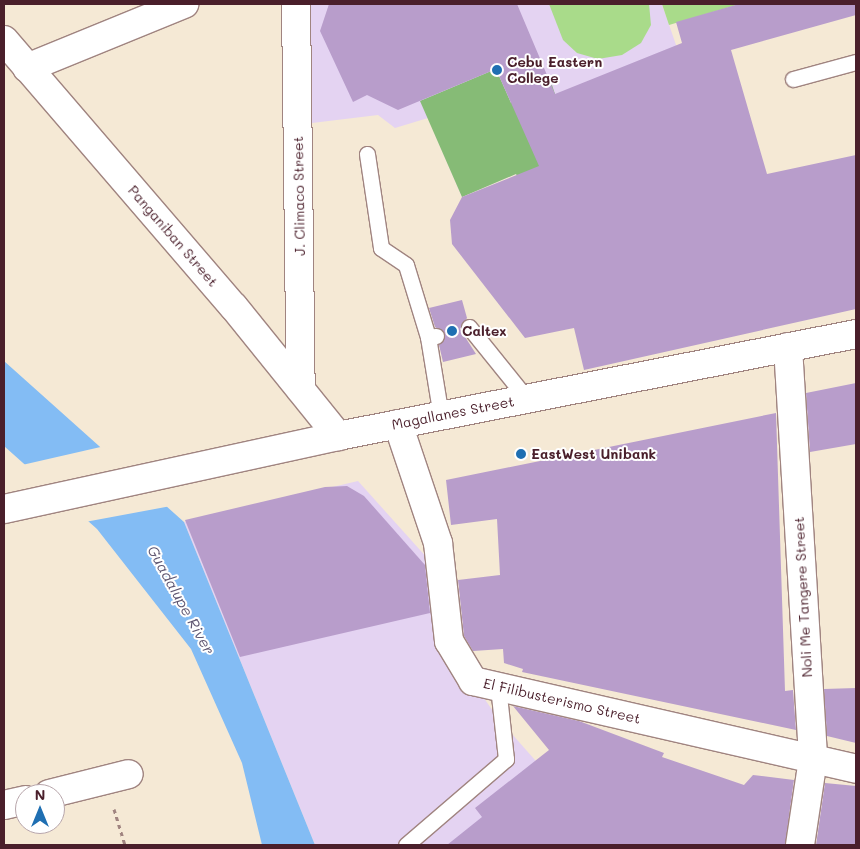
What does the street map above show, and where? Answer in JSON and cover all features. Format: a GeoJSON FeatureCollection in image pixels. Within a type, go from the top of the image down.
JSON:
{"type":"FeatureCollection","features":[{"type":"Feature","properties":{"kind":"street"},"geometry":{"type":"LineString","coordinates":[[27,68],[184,4]]}},
{"type":"Feature","properties":{"kind":"street","name":"J. Climaco Street"},"geometry":{"type":"LineString","coordinates":[[296,4],[301,389]]}},
{"type":"Feature","properties":{"kind":"street","name":"Panganiban Street"},"geometry":{"type":"LineString","coordinates":[[4,40],[301,389],[338,436]]}},
{"type":"Feature","properties":{"kind":"street","name":"Magallanes Street"},"geometry":{"type":"LineString","coordinates":[[4,509],[338,436],[856,334]]}},
{"type":"Feature","properties":{"kind":"street","name":"Noli Me Tangere Street"},"geometry":{"type":"LineString","coordinates":[[788,347],[813,759],[800,845]]}},
{"type":"Feature","properties":{"kind":"street","name":"El Filibusterismo Street"},"geometry":{"type":"LineString","coordinates":[[398,424],[438,543],[449,641],[474,681],[856,769]]}},
{"type":"Feature","properties":{"kind":"street"},"geometry":{"type":"LineString","coordinates":[[65,790],[129,774]]}},
{"type":"Feature","properties":{"kind":"lane"},"geometry":{"type":"LineString","coordinates":[[793,79],[856,62]]}},
{"type":"Feature","properties":{"kind":"lane"},"geometry":{"type":"LineString","coordinates":[[367,154],[381,248],[406,265],[432,336],[441,416]]}},
{"type":"Feature","properties":{"kind":"lane"},"geometry":{"type":"LineString","coordinates":[[469,327],[527,398]]}},
{"type":"Feature","properties":{"kind":"lane"},"geometry":{"type":"LineString","coordinates":[[406,845],[506,759],[498,686]]}},
{"type":"Feature","properties":{"kind":"shaded area","name":"Cebu Eastern College"},"geometry":{"type":"Polygon","coordinates":[[[309,4],[662,4],[717,165],[538,212],[516,174],[462,197],[428,118],[395,128],[378,115],[312,123],[309,4]]]}},
{"type":"Feature","properties":{"kind":"shaded area"},"geometry":{"type":"Polygon","coordinates":[[[358,481],[429,560],[433,624],[497,717],[610,845],[315,845],[184,522],[358,481]]]}},
{"type":"Feature","properties":{"kind":"green space"},"geometry":{"type":"Polygon","coordinates":[[[549,4],[649,4],[651,25],[641,43],[622,55],[598,59],[577,53],[563,40],[549,4]]]}},
{"type":"Feature","properties":{"kind":"green space"},"geometry":{"type":"Polygon","coordinates":[[[662,4],[740,4],[669,25],[662,4]]]}},
{"type":"Feature","properties":{"kind":"green space"},"geometry":{"type":"Polygon","coordinates":[[[496,69],[511,103],[552,85],[555,94],[554,202],[538,212],[516,174],[462,197],[420,101],[496,69]]]}},
{"type":"Feature","properties":{"kind":"water","name":"Guadalupe River"},"geometry":{"type":"Polygon","coordinates":[[[4,361],[184,522],[315,845],[262,845],[242,763],[191,649],[97,529],[4,446],[4,361]]]}},
{"type":"Feature","properties":{"kind":"pier"},"geometry":{"type":"Polygon","coordinates":[[[105,446],[171,506],[85,522],[22,465],[105,446]]]}},
{"type":"Feature","properties":{"kind":"building"},"geometry":{"type":"Polygon","coordinates":[[[329,4],[517,4],[555,94],[682,43],[676,22],[739,4],[856,4],[856,15],[731,50],[767,174],[856,155],[856,309],[584,370],[574,328],[525,338],[452,244],[450,220],[462,197],[539,166],[496,69],[398,110],[367,95],[353,102],[320,31],[329,4]]]}},
{"type":"Feature","properties":{"kind":"building","name":"Caltex"},"geometry":{"type":"Polygon","coordinates":[[[462,300],[467,318],[460,329],[476,354],[443,362],[439,345],[445,334],[435,327],[429,308],[462,300]]]}},
{"type":"Feature","properties":{"kind":"building"},"geometry":{"type":"Polygon","coordinates":[[[856,383],[856,444],[810,452],[806,393],[856,383]]]}},
{"type":"Feature","properties":{"kind":"building"},"geometry":{"type":"Polygon","coordinates":[[[776,413],[785,691],[793,690],[796,730],[522,672],[523,669],[504,663],[503,649],[473,651],[464,636],[458,580],[500,575],[497,519],[451,525],[446,480],[776,413]]]}},
{"type":"Feature","properties":{"kind":"building"},"geometry":{"type":"Polygon","coordinates":[[[347,486],[364,496],[425,565],[430,613],[240,657],[185,520],[325,487],[347,486]]]}},
{"type":"Feature","properties":{"kind":"building"},"geometry":{"type":"Polygon","coordinates":[[[856,688],[856,743],[827,736],[824,689],[856,688]]]}},
{"type":"Feature","properties":{"kind":"building"},"geometry":{"type":"Polygon","coordinates":[[[513,706],[579,721],[664,753],[662,757],[744,785],[753,775],[794,780],[785,845],[447,845],[482,817],[475,808],[549,750],[513,706]]]}},
{"type":"Feature","properties":{"kind":"building"},"geometry":{"type":"Polygon","coordinates":[[[825,783],[856,786],[856,845],[816,845],[825,783]]]}},
{"type":"Feature","properties":{"kind":"place","name":"Cebu Eastern College"},"geometry":{"type":"Point","coordinates":[497,70]}},
{"type":"Feature","properties":{"kind":"place","name":"Caltex"},"geometry":{"type":"Point","coordinates":[452,331]}},
{"type":"Feature","properties":{"kind":"place","name":"EastWest Unibank"},"geometry":{"type":"Point","coordinates":[521,454]}}]}
